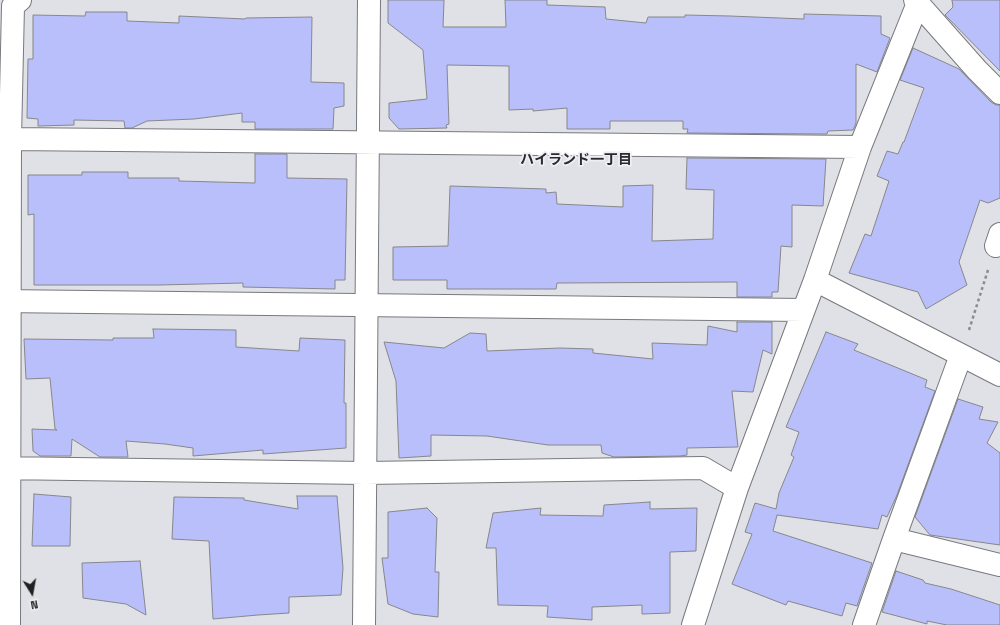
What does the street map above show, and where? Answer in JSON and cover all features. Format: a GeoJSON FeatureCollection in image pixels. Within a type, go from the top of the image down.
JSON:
{"type":"FeatureCollection","features":[{"type":"Feature","properties":{"kind":"street"},"geometry":{"type":"LineString","coordinates":[[8,625],[4,301],[13,6],[20,0]]}},
{"type":"Feature","properties":{"kind":"street"},"geometry":{"type":"LineString","coordinates":[[364,625],[369,0]]}},
{"type":"Feature","properties":{"kind":"street"},"geometry":{"type":"LineString","coordinates":[[693,625],[737,488],[815,280],[860,148],[916,1],[977,70],[1000,93]]}},
{"type":"Feature","properties":{"kind":"street"},"geometry":{"type":"LineString","coordinates":[[10,139],[860,148]]}},
{"type":"Feature","properties":{"kind":"street"},"geometry":{"type":"LineString","coordinates":[[815,280],[1000,375]]}},
{"type":"Feature","properties":{"kind":"street"},"geometry":{"type":"LineString","coordinates":[[4,301],[803,310]]}},
{"type":"Feature","properties":{"kind":"street"},"geometry":{"type":"LineString","coordinates":[[864,625],[961,355]]}},
{"type":"Feature","properties":{"kind":"street"},"geometry":{"type":"LineString","coordinates":[[5,468],[365,473],[703,468],[737,488]]}},
{"type":"Feature","properties":{"kind":"street"},"geometry":{"type":"LineString","coordinates":[[894,539],[1000,564]]}},
{"type":"Feature","properties":{"kind":"path"},"geometry":{"type":"LineString","coordinates":[[961,355],[998,240]]}},
{"type":"Feature","properties":{"kind":"building"},"geometry":{"type":"Polygon","coordinates":[[[388,0],[444,0],[443,27],[506,27],[505,0],[547,0],[547,5],[605,7],[606,19],[646,23],[648,17],[685,17],[685,15],[804,19],[804,14],[881,16],[881,34],[890,38],[877,72],[856,64],[856,123],[853,130],[828,131],[827,134],[687,133],[688,129],[683,129],[683,121],[610,121],[610,129],[567,129],[567,108],[533,111],[533,109],[509,110],[509,66],[447,65],[449,124],[446,125],[447,128],[399,129],[389,118],[389,103],[427,99],[423,50],[388,23],[388,0]]]}},
{"type":"Feature","properties":{"kind":"building"},"geometry":{"type":"Polygon","coordinates":[[[952,0],[1000,0],[1000,71],[945,15],[953,7],[952,0]]]}},
{"type":"Feature","properties":{"kind":"building"},"geometry":{"type":"Polygon","coordinates":[[[86,12],[127,12],[127,21],[179,23],[179,16],[245,19],[312,17],[311,82],[344,83],[344,106],[334,108],[333,129],[255,129],[255,122],[242,122],[242,113],[194,119],[147,121],[132,128],[125,128],[124,121],[74,120],[74,125],[38,126],[38,119],[27,118],[28,59],[33,59],[33,15],[85,16],[86,12]]]}},
{"type":"Feature","properties":{"kind":"building"},"geometry":{"type":"Polygon","coordinates":[[[913,48],[959,69],[991,102],[996,105],[1000,105],[1000,198],[988,203],[980,200],[959,262],[967,285],[926,309],[918,292],[849,273],[865,234],[871,236],[889,181],[877,176],[887,151],[898,154],[924,88],[900,80],[913,48]]]}},
{"type":"Feature","properties":{"kind":"building"},"geometry":{"type":"Polygon","coordinates":[[[255,154],[287,154],[287,178],[347,179],[345,280],[335,280],[335,289],[243,287],[243,283],[34,285],[34,214],[28,215],[28,175],[82,175],[82,172],[128,172],[128,178],[179,178],[179,181],[255,183],[255,154]]]}},
{"type":"Feature","properties":{"kind":"building"},"geometry":{"type":"Polygon","coordinates":[[[687,158],[826,159],[823,206],[792,205],[792,247],[781,246],[778,292],[772,292],[772,297],[737,297],[737,282],[557,283],[556,289],[447,289],[447,280],[393,280],[393,247],[448,246],[450,186],[546,189],[546,193],[556,192],[557,204],[623,207],[623,186],[653,185],[652,241],[713,239],[714,190],[686,189],[687,158]]]}},
{"type":"Feature","properties":{"kind":"building"},"geometry":{"type":"Polygon","coordinates":[[[737,322],[772,322],[772,354],[763,350],[753,392],[732,391],[738,447],[687,448],[687,455],[680,456],[614,457],[602,453],[601,445],[548,445],[487,436],[431,435],[431,456],[399,458],[396,381],[384,342],[444,348],[470,333],[486,334],[487,351],[560,348],[593,349],[593,353],[653,359],[652,343],[707,345],[708,326],[737,332],[737,322]]]}},
{"type":"Feature","properties":{"kind":"building"},"geometry":{"type":"Polygon","coordinates":[[[153,329],[236,330],[236,347],[299,351],[300,338],[345,340],[344,403],[346,403],[346,448],[263,454],[263,450],[193,456],[193,448],[126,441],[128,457],[100,457],[72,439],[71,456],[40,456],[33,451],[32,429],[57,430],[55,429],[50,378],[26,379],[24,339],[113,340],[113,338],[154,338],[153,329]]]}},
{"type":"Feature","properties":{"kind":"building"},"geometry":{"type":"Polygon","coordinates":[[[826,332],[858,344],[854,350],[927,380],[925,387],[935,391],[897,495],[887,517],[882,515],[878,529],[777,515],[773,531],[872,563],[857,606],[846,603],[842,616],[788,601],[786,605],[732,584],[752,534],[745,532],[755,503],[776,509],[779,493],[794,457],[791,455],[799,432],[786,427],[826,332]]]}},
{"type":"Feature","properties":{"kind":"building"},"geometry":{"type":"Polygon","coordinates":[[[958,399],[983,407],[979,419],[998,422],[987,443],[1000,453],[1000,545],[930,535],[915,517],[958,399]]]}},
{"type":"Feature","properties":{"kind":"building"},"geometry":{"type":"Polygon","coordinates":[[[34,494],[71,497],[70,546],[32,546],[34,494]]]}},
{"type":"Feature","properties":{"kind":"building"},"geometry":{"type":"Polygon","coordinates":[[[297,496],[337,496],[343,568],[341,595],[289,597],[289,613],[213,619],[209,541],[172,539],[174,497],[244,498],[244,500],[298,509],[297,496]]]}},
{"type":"Feature","properties":{"kind":"building"},"geometry":{"type":"Polygon","coordinates":[[[650,502],[650,509],[697,508],[696,551],[670,552],[670,613],[642,614],[642,605],[592,607],[592,620],[547,617],[548,606],[498,605],[496,548],[486,548],[493,513],[541,508],[540,515],[603,516],[604,505],[650,502]]]}},
{"type":"Feature","properties":{"kind":"building"},"geometry":{"type":"Polygon","coordinates":[[[427,508],[437,518],[435,572],[439,572],[438,617],[413,614],[388,604],[382,558],[388,558],[388,512],[427,508]]]}},
{"type":"Feature","properties":{"kind":"building"},"geometry":{"type":"Polygon","coordinates":[[[140,561],[146,615],[126,604],[83,598],[82,563],[140,561]]]}},
{"type":"Feature","properties":{"kind":"building"},"geometry":{"type":"Polygon","coordinates":[[[896,571],[923,580],[925,583],[951,589],[1000,605],[1000,625],[947,625],[927,621],[927,624],[882,612],[896,571]]]}},
{"type":"Feature","properties":{"kind":"district","name":"ハイランド一丁目"},"geometry":{"type":"Point","coordinates":[576,160]}}]}
